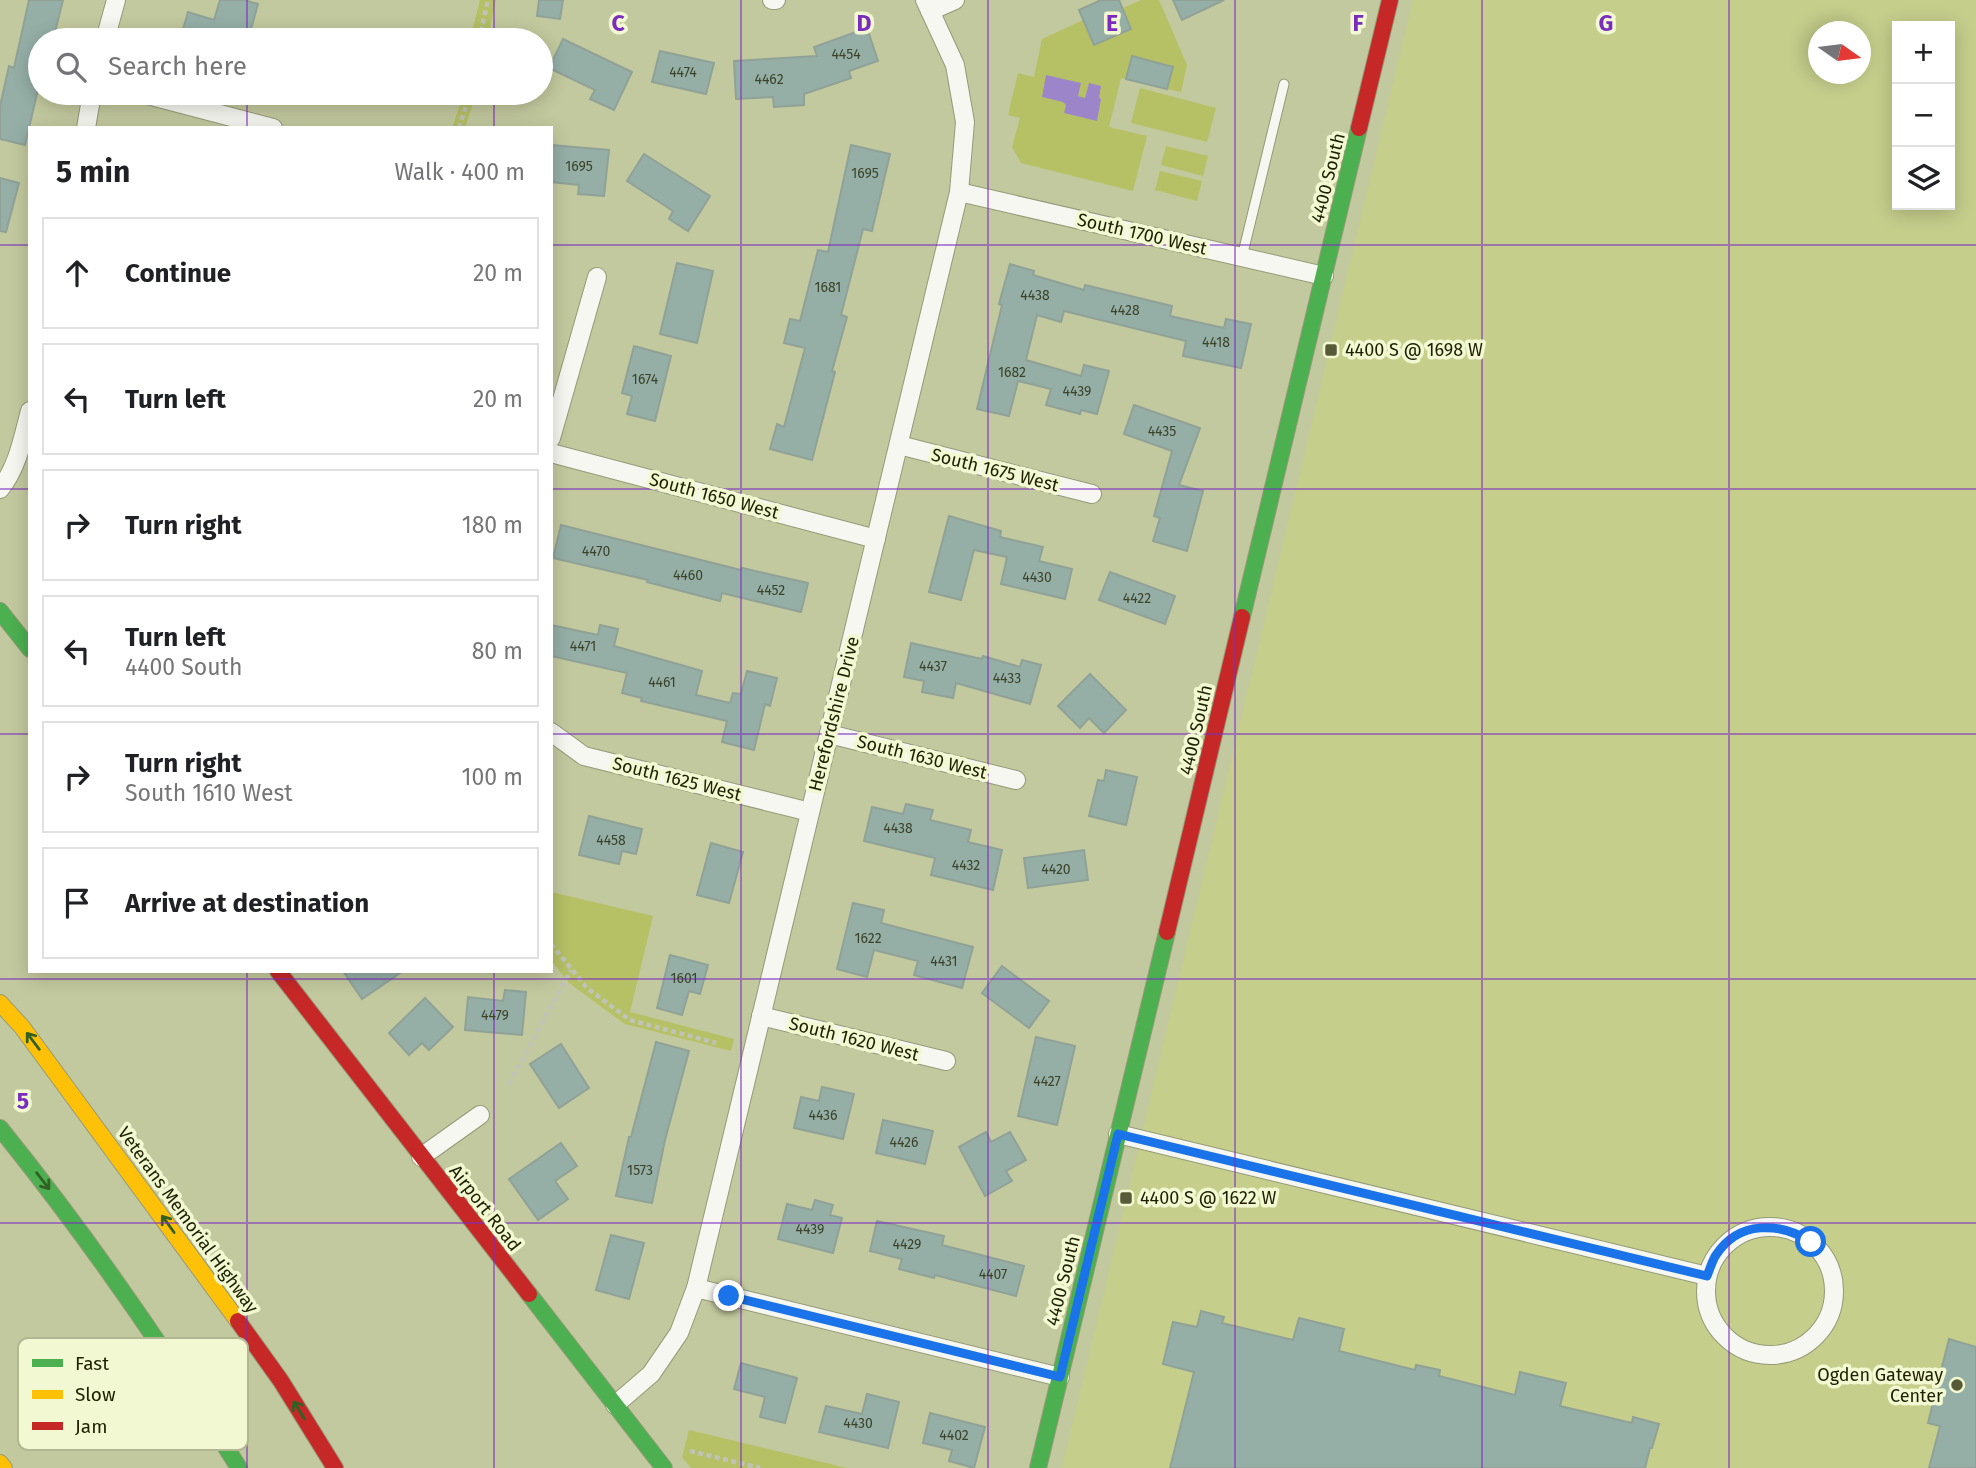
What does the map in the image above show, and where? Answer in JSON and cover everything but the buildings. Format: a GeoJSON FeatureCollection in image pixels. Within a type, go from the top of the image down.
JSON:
{"type":"FeatureCollection","features":[{"type":"Feature","properties":{"kind":"main road","name":"4400 South"},"geometry":{"type":"LineString","coordinates":[[1038,1468],[1390,0]]}},
{"type":"Feature","properties":{"kind":"main road"},"geometry":{"type":"LineString","coordinates":[[0,611],[28,646]]}},
{"type":"Feature","properties":{"kind":"main road","name":"Airport Road"},"geometry":{"type":"LineString","coordinates":[[280,973],[664,1468]]}},
{"type":"Feature","properties":{"kind":"main road","name":"Veterans Memorial Highway"},"geometry":{"type":"LineString","coordinates":[[0,1003],[22,1027],[70,1091],[258,1349],[335,1468]]}},
{"type":"Feature","properties":{"kind":"main road"},"geometry":{"type":"LineString","coordinates":[[0,1128],[94,1248],[156,1338]]}},
{"type":"Feature","properties":{"kind":"main road"},"geometry":{"type":"LineString","coordinates":[[228,1450],[239,1468]]}},
{"type":"Feature","properties":{"kind":"main road"},"geometry":{"type":"LineString","coordinates":[[0,1463],[4,1468]]}},
{"type":"Feature","properties":{"kind":"street"},"geometry":{"type":"LineString","coordinates":[[108,28],[116,0]]}},
{"type":"Feature","properties":{"kind":"street"},"geometry":{"type":"LineString","coordinates":[[928,6],[956,0]]}},
{"type":"Feature","properties":{"kind":"street","name":"Herefordshire Drive"},"geometry":{"type":"LineString","coordinates":[[615,1405],[651,1374],[679,1333],[696,1288],[959,192],[965,122],[955,65],[928,6]]}},
{"type":"Feature","properties":{"kind":"street"},"geometry":{"type":"LineString","coordinates":[[86,126],[90,105]]}},
{"type":"Feature","properties":{"kind":"street"},"geometry":{"type":"LineString","coordinates":[[185,105],[265,126]]}},
{"type":"Feature","properties":{"kind":"street","name":"South 1700 West"},"geometry":{"type":"LineString","coordinates":[[959,192],[1324,276]]}},
{"type":"Feature","properties":{"kind":"street"},"geometry":{"type":"LineString","coordinates":[[553,432],[597,277]]}},
{"type":"Feature","properties":{"kind":"street"},"geometry":{"type":"LineString","coordinates":[[0,489],[20,451],[28,419]]}},
{"type":"Feature","properties":{"kind":"street","name":"South 1675 West"},"geometry":{"type":"LineString","coordinates":[[898,445],[1092,494]]}},
{"type":"Feature","properties":{"kind":"street","name":"South 1650 West"},"geometry":{"type":"LineString","coordinates":[[553,454],[876,539]]}},
{"type":"Feature","properties":{"kind":"street","name":"South 1625 West"},"geometry":{"type":"LineString","coordinates":[[553,733],[584,756],[810,812]]}},
{"type":"Feature","properties":{"kind":"street","name":"South 1630 West"},"geometry":{"type":"LineString","coordinates":[[829,734],[1016,780]]}},
{"type":"Feature","properties":{"kind":"street","name":"South 1620 West"},"geometry":{"type":"LineString","coordinates":[[761,1016],[946,1061]]}},
{"type":"Feature","properties":{"kind":"street"},"geometry":{"type":"LineString","coordinates":[[421,1157],[480,1115]]}},
{"type":"Feature","properties":{"kind":"street"},"geometry":{"type":"LineString","coordinates":[[1118,1134],[1707,1276]]}},
{"type":"Feature","properties":{"kind":"street"},"geometry":{"type":"LineString","coordinates":[[1771,1227],[1793,1231],[1811,1242],[1826,1259],[1832,1275],[1834,1297],[1824,1327],[1805,1346],[1785,1355],[1761,1356],[1740,1349],[1717,1329],[1707,1309],[1707,1276],[1716,1255],[1732,1239],[1749,1230],[1771,1227]]}},
{"type":"Feature","properties":{"kind":"street"},"geometry":{"type":"LineString","coordinates":[[696,1288],[1060,1377]]}},
{"type":"Feature","properties":{"kind":"lane"},"geometry":{"type":"LineString","coordinates":[[1242,257],[1284,85]]}},
{"type":"Feature","properties":{"kind":"path"},"geometry":{"type":"LineString","coordinates":[[482,28],[488,0]]}},
{"type":"Feature","properties":{"kind":"path"},"geometry":{"type":"LineString","coordinates":[[459,126],[466,105]]}},
{"type":"Feature","properties":{"kind":"path"},"geometry":{"type":"LineString","coordinates":[[553,947],[587,988],[630,1020],[716,1043]]}},
{"type":"Feature","properties":{"kind":"path"},"geometry":{"type":"LineString","coordinates":[[509,1084],[571,970]]}},
{"type":"Feature","properties":{"kind":"path"},"geometry":{"type":"LineString","coordinates":[[690,1451],[760,1468]]}},
{"type":"Feature","properties":{"kind":"shaded area"},"geometry":{"type":"Polygon","coordinates":[[[480,0],[496,0],[490,28],[473,28],[480,0]]]}},
{"type":"Feature","properties":{"kind":"shaded area"},"geometry":{"type":"Polygon","coordinates":[[[1141,0],[1159,0],[1187,65],[1181,92],[1167,89],[1172,67],[1132,56],[1126,79],[1121,78],[1109,127],[1147,136],[1133,191],[1021,163],[1012,147],[1020,118],[1008,115],[1018,73],[1034,77],[1042,39],[1083,20],[1094,45],[1131,29],[1123,8],[1141,0]]]}},
{"type":"Feature","properties":{"kind":"shaded area"},"geometry":{"type":"Polygon","coordinates":[[[1413,0],[1976,0],[1976,1468],[1062,1468],[1413,0]]]}},
{"type":"Feature","properties":{"kind":"shaded area"},"geometry":{"type":"Polygon","coordinates":[[[1046,75],[1081,83],[1078,96],[1085,98],[1089,83],[1101,86],[1097,121],[1064,113],[1066,105],[1063,102],[1042,97],[1046,75]]]}},
{"type":"Feature","properties":{"kind":"shaded area"},"geometry":{"type":"Polygon","coordinates":[[[1140,88],[1216,108],[1207,142],[1131,123],[1140,88]]]}},
{"type":"Feature","properties":{"kind":"shaded area"},"geometry":{"type":"Polygon","coordinates":[[[460,105],[472,105],[466,126],[453,126],[460,105]]]}},
{"type":"Feature","properties":{"kind":"shaded area"},"geometry":{"type":"Polygon","coordinates":[[[1166,146],[1208,156],[1203,176],[1161,165],[1166,146]]]}},
{"type":"Feature","properties":{"kind":"shaded area"},"geometry":{"type":"Polygon","coordinates":[[[1160,171],[1202,181],[1197,201],[1155,190],[1160,171]]]}},
{"type":"Feature","properties":{"kind":"shaded area"},"geometry":{"type":"Polygon","coordinates":[[[553,892],[653,916],[630,1012],[734,1039],[731,1051],[625,1024],[569,983],[553,963],[553,892]]]}},
{"type":"Feature","properties":{"kind":"shaded area"},"geometry":{"type":"Polygon","coordinates":[[[689,1430],[847,1468],[691,1468],[682,1457],[689,1430]]]}},
{"type":"Feature","properties":{"kind":"traffic: fast"},"geometry":{"type":"LineString","coordinates":[[1242,617],[1359,128]]}},
{"type":"Feature","properties":{"kind":"traffic: fast"},"geometry":{"type":"LineString","coordinates":[[0,611],[28,646]]}},
{"type":"Feature","properties":{"kind":"traffic: fast"},"geometry":{"type":"LineString","coordinates":[[1038,1468],[1167,932]]}},
{"type":"Feature","properties":{"kind":"traffic: fast"},"geometry":{"type":"LineString","coordinates":[[0,1128],[64,1210],[155,1338]]}},
{"type":"Feature","properties":{"kind":"traffic: fast"},"geometry":{"type":"LineString","coordinates":[[529,1294],[664,1468]]}},
{"type":"Feature","properties":{"kind":"traffic: fast"},"geometry":{"type":"LineString","coordinates":[[228,1450],[239,1468]]}},
{"type":"Feature","properties":{"kind":"traffic: slow"},"geometry":{"type":"LineString","coordinates":[[0,1003],[22,1027],[238,1321]]}},
{"type":"Feature","properties":{"kind":"traffic: slow"},"geometry":{"type":"LineString","coordinates":[[0,1463],[4,1468]]}},
{"type":"Feature","properties":{"kind":"traffic: jam"},"geometry":{"type":"LineString","coordinates":[[1359,128],[1390,0]]}},
{"type":"Feature","properties":{"kind":"traffic: jam"},"geometry":{"type":"LineString","coordinates":[[1167,932],[1242,617]]}},
{"type":"Feature","properties":{"kind":"traffic: jam"},"geometry":{"type":"LineString","coordinates":[[280,973],[529,1294]]}},
{"type":"Feature","properties":{"kind":"traffic: jam"},"geometry":{"type":"LineString","coordinates":[[238,1321],[281,1381],[335,1468]]}},
{"type":"Feature","properties":{"kind":"place","name":"4400 S @ 1698 W"},"geometry":{"type":"Point","coordinates":[1331,350]}},
{"type":"Feature","properties":{"kind":"place","name":"4400 S @ 1622 W"},"geometry":{"type":"Point","coordinates":[1126,1198]}},
{"type":"Feature","properties":{"kind":"place","name":"Ogden Gateway Center"},"geometry":{"type":"Point","coordinates":[1957,1385]}},
{"type":"Feature","properties":{"kind":"route"},"geometry":{"type":"LineString","coordinates":[[729,1296],[1060,1377],[1118,1134],[1707,1276],[1716,1255],[1732,1239],[1749,1230],[1771,1227],[1793,1231],[1811,1242]]}}]}
